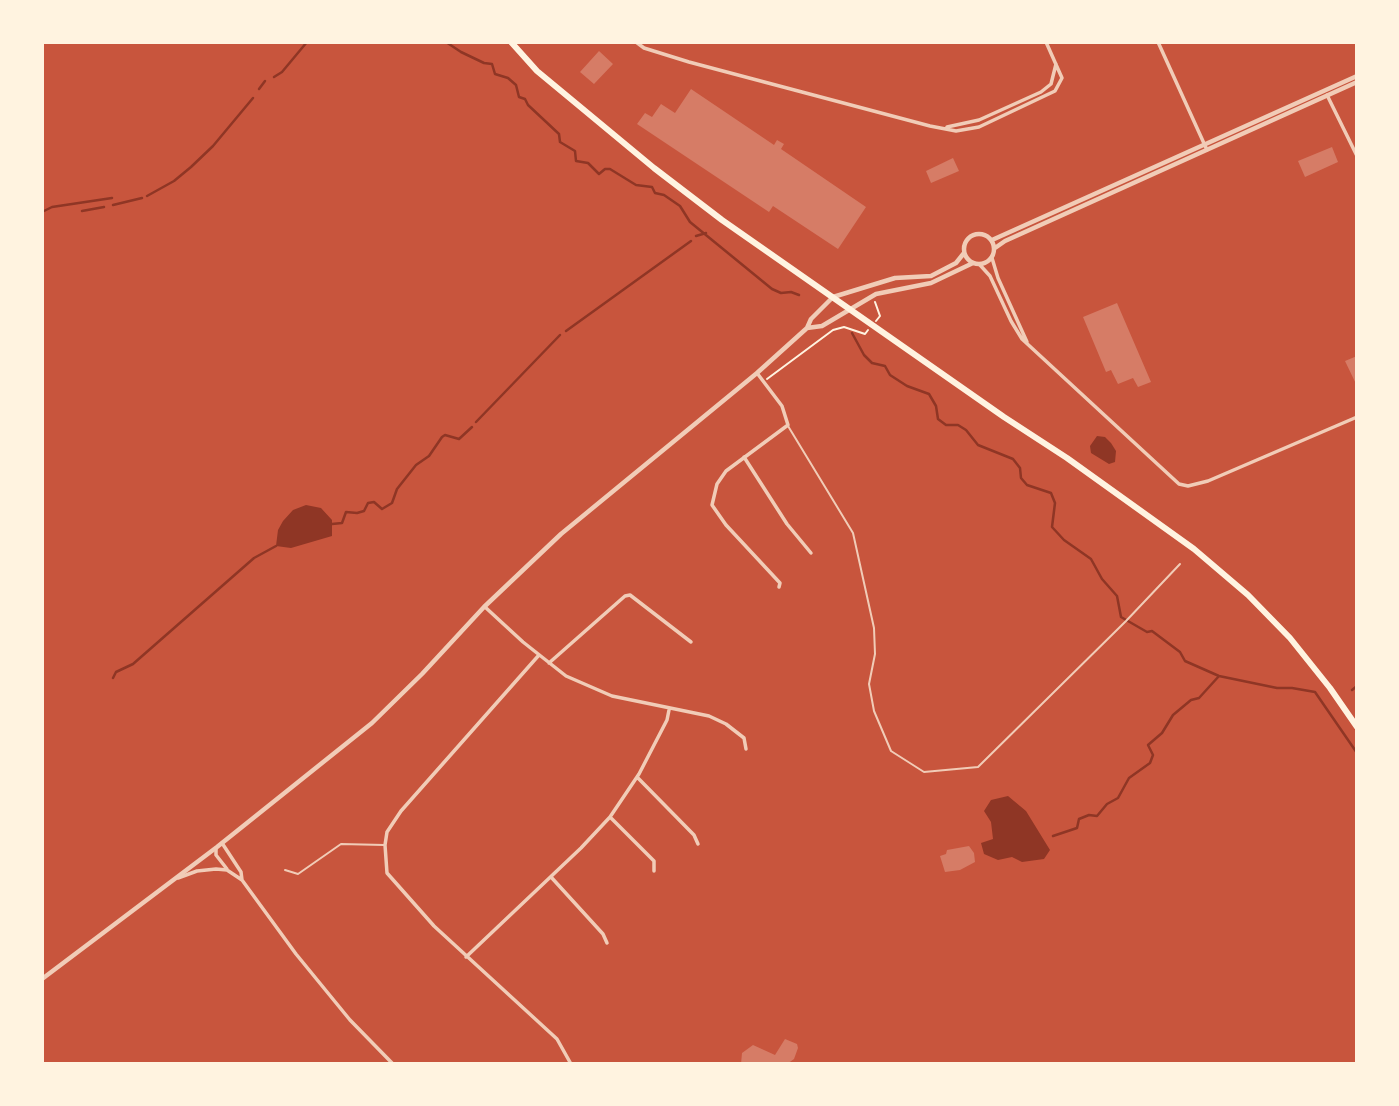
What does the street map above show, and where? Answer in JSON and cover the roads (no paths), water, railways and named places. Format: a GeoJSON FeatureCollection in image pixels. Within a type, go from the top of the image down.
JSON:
{"type":"FeatureCollection","features":[{"type":"Feature","properties":{"kind":"main road"},"geometry":{"type":"LineString","coordinates":[[510,42],[537,71],[654,168],[722,220],[1004,417],[1079,466],[1211,564],[1248,595],[1290,638],[1357,727]]}},
{"type":"Feature","properties":{"kind":"street"},"geometry":{"type":"LineString","coordinates":[[636,42],[645,48],[689,62],[956,131],[979,127],[1052,94],[1062,81],[1046,42]]}},
{"type":"Feature","properties":{"kind":"street"},"geometry":{"type":"LineString","coordinates":[[1158,42],[1206,148]]}},
{"type":"Feature","properties":{"kind":"street"},"geometry":{"type":"LineString","coordinates":[[945,128],[979,120],[1041,92],[1051,84],[1056,64]]}},
{"type":"Feature","properties":{"kind":"street"},"geometry":{"type":"LineString","coordinates":[[995,248],[1357,76]]}},
{"type":"Feature","properties":{"kind":"street"},"geometry":{"type":"LineString","coordinates":[[1326,93],[1357,82]]}},
{"type":"Feature","properties":{"kind":"street"},"geometry":{"type":"LineString","coordinates":[[1326,93],[1357,156]]}},
{"type":"Feature","properties":{"kind":"street"},"geometry":{"type":"LineString","coordinates":[[992,240],[1206,148]]}},
{"type":"Feature","properties":{"kind":"street"},"geometry":{"type":"LineString","coordinates":[[42,979],[217,847],[386,711],[484,607],[561,534],[757,373],[807,328],[811,319],[833,297],[895,278],[931,276],[956,263],[964,253],[965,243],[974,235],[985,235],[992,240],[995,248],[992,258],[986,264],[980,265],[973,263],[964,253]]}},
{"type":"Feature","properties":{"kind":"street"},"geometry":{"type":"LineString","coordinates":[[992,258],[998,278],[1027,342]]}},
{"type":"Feature","properties":{"kind":"street"},"geometry":{"type":"LineString","coordinates":[[807,328],[822,326],[876,294],[931,283],[973,263]]}},
{"type":"Feature","properties":{"kind":"street"},"geometry":{"type":"LineString","coordinates":[[980,265],[990,276],[1022,339],[1179,484],[1188,486],[1208,481],[1357,417]]}},
{"type":"Feature","properties":{"kind":"street"},"geometry":{"type":"LineString","coordinates":[[757,373],[782,406],[788,425],[726,471],[717,484],[712,505],[726,525],[780,583],[779,587]]}},
{"type":"Feature","properties":{"kind":"street"},"geometry":{"type":"LineString","coordinates":[[744,457],[787,524],[811,552]]}},
{"type":"Feature","properties":{"kind":"street"},"geometry":{"type":"LineString","coordinates":[[549,663],[625,596],[630,595],[691,642]]}},
{"type":"Feature","properties":{"kind":"street"},"geometry":{"type":"LineString","coordinates":[[484,607],[566,676],[600,692],[668,710],[703,714],[719,720],[744,738],[746,749]]}},
{"type":"Feature","properties":{"kind":"street"},"geometry":{"type":"LineString","coordinates":[[539,655],[401,811],[387,832],[387,873],[434,926],[557,1039],[571,1064]]}},
{"type":"Feature","properties":{"kind":"street"},"geometry":{"type":"LineString","coordinates":[[466,957],[610,817],[637,777],[667,720],[668,710]]}},
{"type":"Feature","properties":{"kind":"street"},"geometry":{"type":"LineString","coordinates":[[637,777],[694,835],[698,844]]}},
{"type":"Feature","properties":{"kind":"street"},"geometry":{"type":"LineString","coordinates":[[610,817],[654,862],[654,871]]}},
{"type":"Feature","properties":{"kind":"street"},"geometry":{"type":"LineString","coordinates":[[222,842],[241,872],[242,880]]}},
{"type":"Feature","properties":{"kind":"street"},"geometry":{"type":"LineString","coordinates":[[217,847],[216,855],[228,870],[242,880],[330,997],[393,1064]]}},
{"type":"Feature","properties":{"kind":"street"},"geometry":{"type":"LineString","coordinates":[[172,881],[197,871],[228,870]]}},
{"type":"Feature","properties":{"kind":"street"},"geometry":{"type":"LineString","coordinates":[[551,877],[604,934],[607,943]]}},
{"type":"Feature","properties":{"kind":"lane"},"geometry":{"type":"LineString","coordinates":[[788,425],[853,533],[874,628],[875,654],[869,684],[874,711],[891,751],[924,772],[978,767],[1180,564]]}},
{"type":"Feature","properties":{"kind":"lane"},"geometry":{"type":"LineString","coordinates":[[285,870],[298,874],[341,844],[385,845]]}},
{"type":"Feature","properties":{"kind":"waterway"},"geometry":{"type":"LineString","coordinates":[[274,77],[282,72],[307,42]]}},
{"type":"Feature","properties":{"kind":"waterway"},"geometry":{"type":"LineString","coordinates":[[446,42],[461,52],[492,64],[495,74],[508,78],[516,85],[519,97],[525,99],[559,134],[560,142],[575,151],[576,161],[588,163],[599,174],[610,169],[636,185],[652,187],[655,193],[664,195],[680,206],[690,222],[772,289],[799,295]]}},
{"type":"Feature","properties":{"kind":"waterway"},"geometry":{"type":"LineString","coordinates":[[259,89],[265,81]]}},
{"type":"Feature","properties":{"kind":"waterway"},"geometry":{"type":"LineString","coordinates":[[147,196],[174,181],[191,167],[213,146],[253,98]]}},
{"type":"Feature","properties":{"kind":"waterway"},"geometry":{"type":"LineString","coordinates":[[42,212],[52,207],[112,198]]}},
{"type":"Feature","properties":{"kind":"waterway"},"geometry":{"type":"LineString","coordinates":[[113,205],[142,198]]}},
{"type":"Feature","properties":{"kind":"waterway"},"geometry":{"type":"LineString","coordinates":[[82,211],[104,207]]}},
{"type":"Feature","properties":{"kind":"waterway"},"geometry":{"type":"LineString","coordinates":[[696,236],[706,233]]}},
{"type":"Feature","properties":{"kind":"waterway"},"geometry":{"type":"LineString","coordinates":[[566,331],[691,241]]}},
{"type":"Feature","properties":{"kind":"waterway"},"geometry":{"type":"LineString","coordinates":[[852,333],[864,355],[872,363],[885,366],[890,375],[907,386],[929,394],[936,406],[938,419],[946,425],[958,425],[966,430],[978,445],[1013,459],[1027,485],[1051,493],[1055,503],[1052,527],[1064,540],[1091,559],[1102,579],[1117,596],[1121,617],[1147,632],[1152,631],[1180,652],[1185,661],[1219,676],[1277,688],[1315,692],[1357,753]]}},
{"type":"Feature","properties":{"kind":"waterway"},"geometry":{"type":"LineString","coordinates":[[476,422],[560,335]]}},
{"type":"Feature","properties":{"kind":"waterway"},"geometry":{"type":"LineString","coordinates":[[332,524],[342,523],[346,512],[364,511],[368,503],[374,502],[382,509],[392,503],[397,489],[416,465],[429,456],[442,437],[445,435],[459,439],[472,427]]}},
{"type":"Feature","properties":{"kind":"waterway"},"geometry":{"type":"LineString","coordinates":[[113,678],[116,672],[133,664],[254,558],[276,546]]}},
{"type":"Feature","properties":{"kind":"waterway"},"geometry":{"type":"LineString","coordinates":[[1053,836],[1077,828],[1079,819],[1089,815],[1097,816],[1107,804],[1118,798],[1129,778],[1150,763],[1153,755],[1148,745],[1162,733],[1173,715],[1191,700],[1199,698],[1219,676]]}},
{"type":"Feature","properties":{"kind":"waterway"},"geometry":{"type":"LineString","coordinates":[[1352,690],[1357,686]]}}]}
